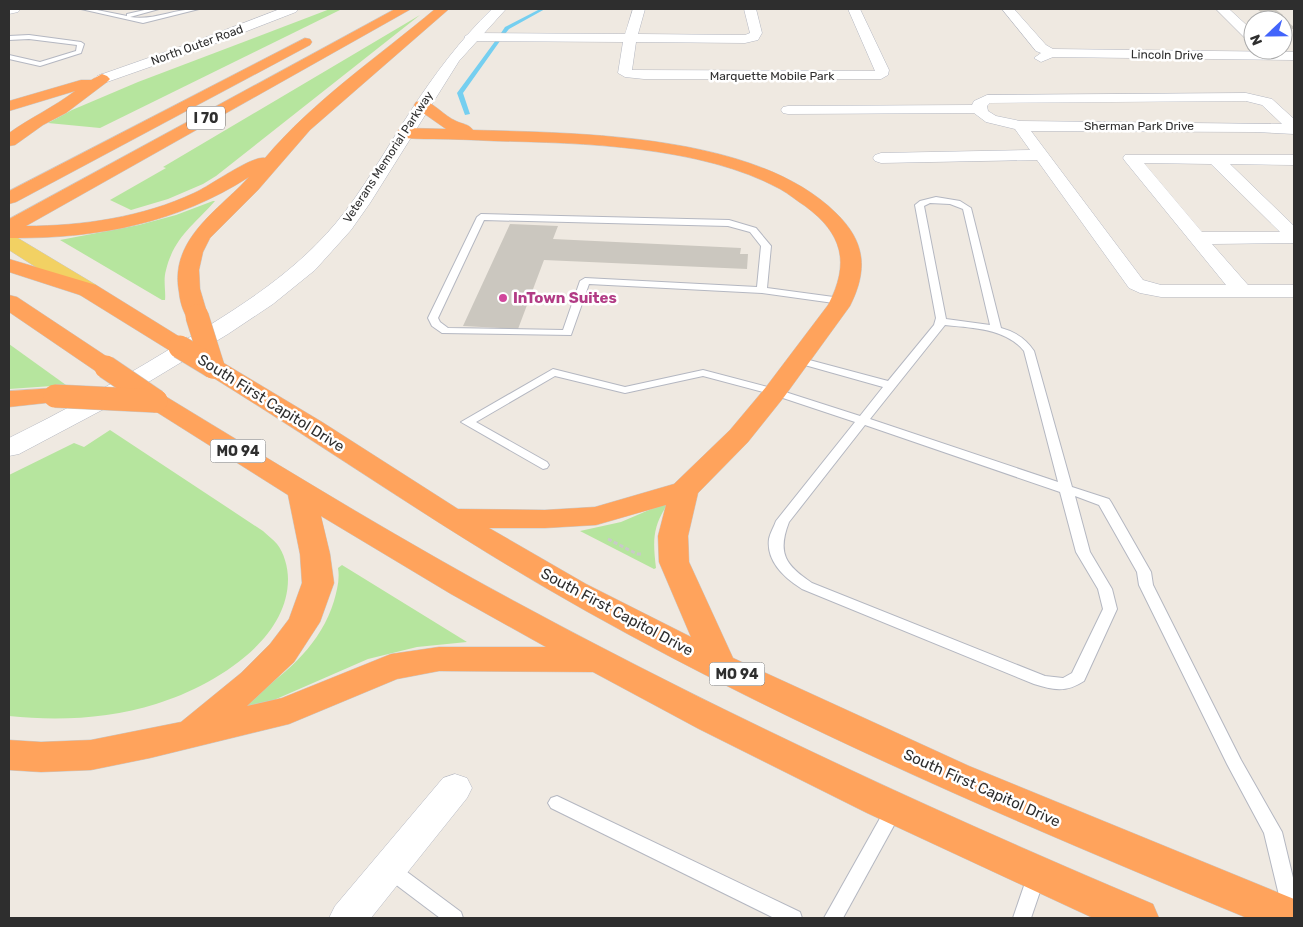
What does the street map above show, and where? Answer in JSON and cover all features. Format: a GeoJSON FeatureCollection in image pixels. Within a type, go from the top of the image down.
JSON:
{"type":"FeatureCollection","features":[{"type":"Feature","properties":{"kind":"highway","name":"I 70"},"geometry":{"type":"LineString","coordinates":[[9,226],[404,9]]}},
{"type":"Feature","properties":{"kind":"highway"},"geometry":{"type":"LineString","coordinates":[[213,367],[189,297],[188,268],[196,244],[215,218],[250,187],[286,145],[350,86],[443,9]]}},
{"type":"Feature","properties":{"kind":"highway","name":"I 70"},"geometry":{"type":"LineString","coordinates":[[9,198],[315,37]]}},
{"type":"Feature","properties":{"kind":"highway"},"geometry":{"type":"LineString","coordinates":[[9,106],[102,79]]}},
{"type":"Feature","properties":{"kind":"highway"},"geometry":{"type":"LineString","coordinates":[[9,141],[37,121],[60,110],[102,79]]}},
{"type":"Feature","properties":{"kind":"highway"},"geometry":{"type":"LineString","coordinates":[[422,105],[448,124],[486,134]]}},
{"type":"Feature","properties":{"kind":"highway"},"geometry":{"type":"LineString","coordinates":[[405,132],[582,138],[705,157],[761,173],[804,195],[836,224],[844,237],[851,256],[852,272],[841,301],[775,392],[739,436],[684,490],[596,516],[545,519],[451,518]]}},
{"type":"Feature","properties":{"kind":"highway"},"geometry":{"type":"LineString","coordinates":[[9,232],[60,230],[105,225],[143,216],[198,198],[286,145]]}},
{"type":"Feature","properties":{"kind":"highway","name":"South First Capitol Drive"},"geometry":{"type":"LineString","coordinates":[[14,252],[88,290],[324,435],[451,518],[550,577],[720,666],[824,717],[959,779],[1294,917]]}},
{"type":"Feature","properties":{"kind":"highway","name":"MO 94"},"geometry":{"type":"LineString","coordinates":[[9,302],[156,401],[301,489],[462,585],[599,660],[675,701],[894,808],[1138,918]]}},
{"type":"Feature","properties":{"kind":"highway"},"geometry":{"type":"LineString","coordinates":[[9,399],[55,396],[156,401]]}},
{"type":"Feature","properties":{"kind":"highway"},"geometry":{"type":"LineString","coordinates":[[190,734],[265,670],[282,653],[304,622],[318,583],[301,489]]}},
{"type":"Feature","properties":{"kind":"highway"},"geometry":{"type":"LineString","coordinates":[[684,490],[673,536],[674,562],[720,666]]}},
{"type":"Feature","properties":{"kind":"highway"},"geometry":{"type":"LineString","coordinates":[[9,755],[41,757],[91,755],[150,744],[289,710],[391,667],[439,659],[599,660]]}},
{"type":"Feature","properties":{"kind":"street"},"geometry":{"type":"LineString","coordinates":[[9,10],[13,9]]}},
{"type":"Feature","properties":{"kind":"street","name":"North Outer Road"},"geometry":{"type":"LineString","coordinates":[[102,79],[196,46],[291,9]]}},
{"type":"Feature","properties":{"kind":"street","name":"Veterans Memorial Parkway"},"geometry":{"type":"LineString","coordinates":[[9,448],[49,429],[146,374],[240,317],[270,296],[296,274],[342,228],[358,207],[445,69],[470,37],[499,9]]}},
{"type":"Feature","properties":{"kind":"street","name":"Marquette Mobile Park"},"geometry":{"type":"LineString","coordinates":[[639,9],[630,39],[625,73],[654,75],[880,75],[882,70],[854,9]]}},
{"type":"Feature","properties":{"kind":"street"},"geometry":{"type":"LineString","coordinates":[[470,37],[745,39],[753,37],[756,33],[750,9]]}},
{"type":"Feature","properties":{"kind":"street","name":"Lincoln Drive"},"geometry":{"type":"LineString","coordinates":[[1008,9],[1046,55],[1243,53]]}},
{"type":"Feature","properties":{"kind":"street"},"geometry":{"type":"LineString","coordinates":[[1222,9],[1243,29]]}},
{"type":"Feature","properties":{"kind":"street"},"geometry":{"type":"LineString","coordinates":[[788,110],[980,108],[978,104],[987,100],[1246,97],[1267,102],[1294,128]]}},
{"type":"Feature","properties":{"kind":"street","name":"Sherman Park Drive"},"geometry":{"type":"LineString","coordinates":[[980,108],[981,113],[991,119],[1020,126],[1109,137],[1255,127],[1294,128]]}},
{"type":"Feature","properties":{"kind":"street"},"geometry":{"type":"LineString","coordinates":[[1020,126],[1136,284],[1147,289],[1161,291],[1294,290]]}},
{"type":"Feature","properties":{"kind":"street"},"geometry":{"type":"LineString","coordinates":[[1109,137],[1131,158],[1242,291]]}},
{"type":"Feature","properties":{"kind":"street"},"geometry":{"type":"LineString","coordinates":[[881,158],[1041,155]]}},
{"type":"Feature","properties":{"kind":"street"},"geometry":{"type":"LineString","coordinates":[[1131,158],[1294,160]]}},
{"type":"Feature","properties":{"kind":"street"},"geometry":{"type":"LineString","coordinates":[[1216,159],[1294,237]]}},
{"type":"Feature","properties":{"kind":"street"},"geometry":{"type":"LineString","coordinates":[[1197,238],[1294,237]]}},
{"type":"Feature","properties":{"kind":"street"},"geometry":{"type":"LineString","coordinates":[[348,918],[455,788]]}},
{"type":"Feature","properties":{"kind":"lane"},"geometry":{"type":"LineString","coordinates":[[84,9],[143,21],[196,9]]}},
{"type":"Feature","properties":{"kind":"lane"},"geometry":{"type":"LineString","coordinates":[[121,17],[156,9]]}},
{"type":"Feature","properties":{"kind":"lane"},"geometry":{"type":"LineString","coordinates":[[9,38],[29,37],[81,44],[79,52],[40,64],[9,57]]}},
{"type":"Feature","properties":{"kind":"lane"},"geometry":{"type":"LineString","coordinates":[[940,321],[996,330],[1021,340],[1029,351],[1050,436],[1083,552],[1105,588],[1110,609],[1078,677],[1068,684],[1057,685],[807,586],[794,578],[783,566],[778,554],[776,539],[783,521],[864,421],[889,385],[939,326],[940,321],[919,205],[925,201],[958,202],[967,208],[996,330]]}},
{"type":"Feature","properties":{"kind":"lane"},"geometry":{"type":"LineString","coordinates":[[762,290],[766,246],[753,230],[729,223],[481,217],[433,318],[436,324],[446,331],[568,333],[585,281],[762,290],[841,301]]}},
{"type":"Feature","properties":{"kind":"lane"},"geometry":{"type":"LineString","coordinates":[[798,360],[889,385]]}},
{"type":"Feature","properties":{"kind":"lane"},"geometry":{"type":"LineString","coordinates":[[543,465],[467,422],[553,372],[625,390],[703,372],[775,392],[1104,502],[1144,572],[1146,585],[1234,764],[1273,832],[1294,917]]}},
{"type":"Feature","properties":{"kind":"lane"},"geometry":{"type":"LineString","coordinates":[[557,803],[793,918]]}},
{"type":"Feature","properties":{"kind":"lane"},"geometry":{"type":"LineString","coordinates":[[833,918],[894,808]]}},
{"type":"Feature","properties":{"kind":"lane"},"geometry":{"type":"LineString","coordinates":[[389,869],[454,918]]}},
{"type":"Feature","properties":{"kind":"lane"},"geometry":{"type":"LineString","coordinates":[[1022,918],[1037,874]]}},
{"type":"Feature","properties":{"kind":"path"},"geometry":{"type":"LineString","coordinates":[[604,532],[606,537],[637,554],[646,553]]}},
{"type":"Feature","properties":{"kind":"green space"},"geometry":{"type":"Polygon","coordinates":[[[330,9],[342,9],[100,128],[48,123],[72,110],[138,82],[330,9]]]}},
{"type":"Feature","properties":{"kind":"green space"},"geometry":{"type":"Polygon","coordinates":[[[420,15],[216,176],[203,184],[168,199],[131,210],[110,200],[166,168],[163,167],[420,15]]]}},
{"type":"Feature","properties":{"kind":"green space"},"geometry":{"type":"Polygon","coordinates":[[[215,201],[186,232],[174,249],[165,274],[165,300],[60,240],[139,225],[176,215],[215,201]]]}},
{"type":"Feature","properties":{"kind":"green space"},"geometry":{"type":"Polygon","coordinates":[[[9,344],[66,385],[9,389],[9,344]]]}},
{"type":"Feature","properties":{"kind":"green space"},"geometry":{"type":"Polygon","coordinates":[[[110,430],[274,540],[282,552],[287,570],[288,579],[285,602],[275,623],[260,642],[242,659],[199,687],[177,697],[138,709],[102,716],[27,718],[9,716],[9,475],[74,443],[84,447],[110,430]]]}},
{"type":"Feature","properties":{"kind":"green space"},"geometry":{"type":"Polygon","coordinates":[[[663,504],[667,505],[656,528],[654,550],[656,568],[654,569],[580,531],[621,522],[663,504]]]}},
{"type":"Feature","properties":{"kind":"green space"},"geometry":{"type":"Polygon","coordinates":[[[342,565],[467,642],[417,647],[368,659],[274,700],[229,714],[291,666],[317,637],[327,620],[334,601],[337,589],[338,568],[342,565]]]}},
{"type":"Feature","properties":{"kind":"building"},"geometry":{"type":"Polygon","coordinates":[[[1257,9],[1276,10],[1258,10],[1257,9]]]}},
{"type":"Feature","properties":{"kind":"building","name":"InTown Suites"},"geometry":{"type":"Polygon","coordinates":[[[510,224],[558,226],[553,239],[741,248],[740,254],[748,254],[747,269],[544,260],[518,329],[463,326],[510,224]]]}},
{"type":"Feature","properties":{"kind":"waterway"},"geometry":{"type":"LineString","coordinates":[[503,33],[507,28],[543,9]]}},
{"type":"Feature","properties":{"kind":"waterway"},"geometry":{"type":"LineString","coordinates":[[467,114],[460,93],[498,41]]}},
{"type":"Feature","properties":{"kind":"place","name":"InTown Suites"},"geometry":{"type":"Point","coordinates":[503,298]}}]}
